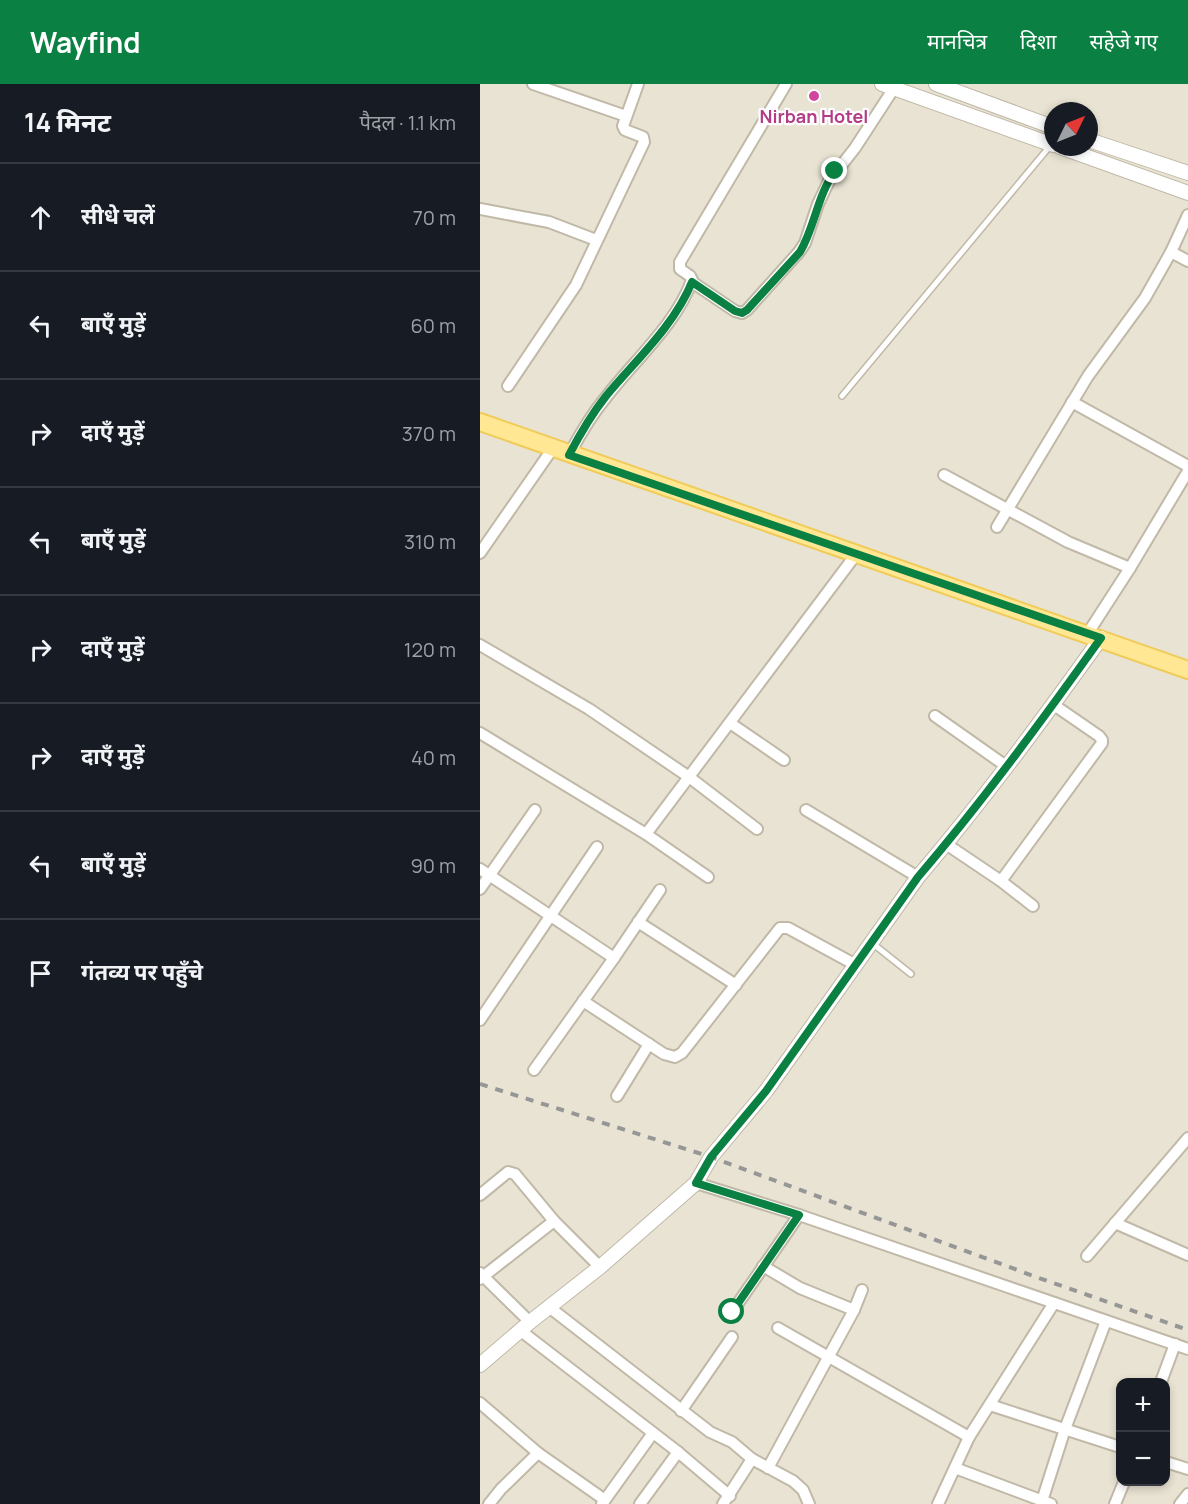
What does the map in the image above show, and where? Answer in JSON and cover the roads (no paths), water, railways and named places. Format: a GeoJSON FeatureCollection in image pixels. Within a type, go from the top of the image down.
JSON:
{"type":"FeatureCollection","features":[{"type":"Feature","properties":{"kind":"main road"},"geometry":{"type":"LineString","coordinates":[[480,422],[1188,670]]}},
{"type":"Feature","properties":{"kind":"street"},"geometry":{"type":"LineString","coordinates":[[533,84],[626,116]]}},
{"type":"Feature","properties":{"kind":"street"},"geometry":{"type":"LineString","coordinates":[[508,386],[576,285],[644,142],[643,136],[623,128],[638,84]]}},
{"type":"Feature","properties":{"kind":"street"},"geometry":{"type":"LineString","coordinates":[[786,84],[680,262],[679,268],[690,276],[692,282],[735,311],[742,313],[800,252],[828,181],[855,148],[888,86],[1044,141]]}},
{"type":"Feature","properties":{"kind":"street"},"geometry":{"type":"LineString","coordinates":[[936,84],[1044,124]]}},
{"type":"Feature","properties":{"kind":"street"},"geometry":{"type":"LineString","coordinates":[[1098,143],[1188,173]]}},
{"type":"Feature","properties":{"kind":"street"},"geometry":{"type":"LineString","coordinates":[[1087,156],[1188,193]]}},
{"type":"Feature","properties":{"kind":"street"},"geometry":{"type":"LineString","coordinates":[[480,210],[549,222],[596,240]]}},
{"type":"Feature","properties":{"kind":"street"},"geometry":{"type":"LineString","coordinates":[[997,527],[1101,357],[1146,298],[1188,215]]}},
{"type":"Feature","properties":{"kind":"street"},"geometry":{"type":"LineString","coordinates":[[1171,252],[1188,261]]}},
{"type":"Feature","properties":{"kind":"street"},"geometry":{"type":"LineString","coordinates":[[480,553],[681,305],[692,282]]}},
{"type":"Feature","properties":{"kind":"street"},"geometry":{"type":"LineString","coordinates":[[1072,402],[1188,466]]}},
{"type":"Feature","properties":{"kind":"street"},"geometry":{"type":"LineString","coordinates":[[480,1365],[600,1268],[696,1183],[711,1157],[766,1091],[918,877],[1054,705],[1095,636],[1130,568],[1188,471]]}},
{"type":"Feature","properties":{"kind":"street"},"geometry":{"type":"LineString","coordinates":[[944,475],[1068,542],[1130,568]]}},
{"type":"Feature","properties":{"kind":"street"},"geometry":{"type":"LineString","coordinates":[[646,834],[857,553]]}},
{"type":"Feature","properties":{"kind":"street"},"geometry":{"type":"LineString","coordinates":[[480,645],[589,709],[689,777],[757,829]]}},
{"type":"Feature","properties":{"kind":"street"},"geometry":{"type":"LineString","coordinates":[[1001,881],[1103,742],[1099,736],[1054,705]]}},
{"type":"Feature","properties":{"kind":"street"},"geometry":{"type":"LineString","coordinates":[[935,716],[1006,766]]}},
{"type":"Feature","properties":{"kind":"street"},"geometry":{"type":"LineString","coordinates":[[730,723],[784,760]]}},
{"type":"Feature","properties":{"kind":"street"},"geometry":{"type":"LineString","coordinates":[[480,733],[646,834],[708,877]]}},
{"type":"Feature","properties":{"kind":"street"},"geometry":{"type":"LineString","coordinates":[[480,889],[485,872],[535,810]]}},
{"type":"Feature","properties":{"kind":"street"},"geometry":{"type":"LineString","coordinates":[[806,810],[918,877]]}},
{"type":"Feature","properties":{"kind":"street"},"geometry":{"type":"LineString","coordinates":[[946,844],[1033,906]]}},
{"type":"Feature","properties":{"kind":"street"},"geometry":{"type":"LineString","coordinates":[[480,1020],[552,917],[597,847]]}},
{"type":"Feature","properties":{"kind":"street"},"geometry":{"type":"LineString","coordinates":[[485,872],[614,958]]}},
{"type":"Feature","properties":{"kind":"street"},"geometry":{"type":"LineString","coordinates":[[534,1070],[660,890]]}},
{"type":"Feature","properties":{"kind":"street"},"geometry":{"type":"LineString","coordinates":[[638,922],[736,985]]}},
{"type":"Feature","properties":{"kind":"street"},"geometry":{"type":"LineString","coordinates":[[583,1001],[668,1056],[678,1056],[780,928],[788,928],[854,964]]}},
{"type":"Feature","properties":{"kind":"street"},"geometry":{"type":"LineString","coordinates":[[617,1096],[649,1044]]}},
{"type":"Feature","properties":{"kind":"street"},"geometry":{"type":"LineString","coordinates":[[1087,1256],[1188,1138]]}},
{"type":"Feature","properties":{"kind":"street"},"geometry":{"type":"LineString","coordinates":[[480,1196],[503,1175],[512,1172],[521,1179],[554,1221],[600,1268]]}},
{"type":"Feature","properties":{"kind":"street"},"geometry":{"type":"LineString","coordinates":[[696,1183],[799,1215],[1188,1349]]}},
{"type":"Feature","properties":{"kind":"street"},"geometry":{"type":"LineString","coordinates":[[732,1312],[799,1215]]}},
{"type":"Feature","properties":{"kind":"street"},"geometry":{"type":"LineString","coordinates":[[554,1221],[481,1276],[526,1326],[678,1452],[727,1500],[752,1459]]}},
{"type":"Feature","properties":{"kind":"street"},"geometry":{"type":"LineString","coordinates":[[1115,1223],[1188,1255]]}},
{"type":"Feature","properties":{"kind":"street"},"geometry":{"type":"LineString","coordinates":[[763,1266],[800,1288],[854,1310]]}},
{"type":"Feature","properties":{"kind":"street"},"geometry":{"type":"LineString","coordinates":[[768,1468],[854,1310],[862,1290]]}},
{"type":"Feature","properties":{"kind":"street"},"geometry":{"type":"LineString","coordinates":[[938,1504],[969,1437],[1054,1303]]}},
{"type":"Feature","properties":{"kind":"street"},"geometry":{"type":"LineString","coordinates":[[549,1307],[710,1432],[732,1442],[752,1459],[799,1485],[810,1504]]}},
{"type":"Feature","properties":{"kind":"street"},"geometry":{"type":"LineString","coordinates":[[955,1468],[1047,1502],[1065,1429],[1107,1321]]}},
{"type":"Feature","properties":{"kind":"street"},"geometry":{"type":"LineString","coordinates":[[778,1328],[969,1437]]}},
{"type":"Feature","properties":{"kind":"street"},"geometry":{"type":"LineString","coordinates":[[681,1411],[732,1337]]}},
{"type":"Feature","properties":{"kind":"street"},"geometry":{"type":"LineString","coordinates":[[1163,1378],[1175,1344]]}},
{"type":"Feature","properties":{"kind":"street"},"geometry":{"type":"LineString","coordinates":[[480,1403],[538,1454],[604,1502],[653,1433]]}},
{"type":"Feature","properties":{"kind":"street"},"geometry":{"type":"LineString","coordinates":[[990,1405],[1116,1446]]}},
{"type":"Feature","properties":{"kind":"street"},"geometry":{"type":"LineString","coordinates":[[640,1504],[678,1452]]}},
{"type":"Feature","properties":{"kind":"street"},"geometry":{"type":"LineString","coordinates":[[489,1504],[501,1489],[538,1454]]}},
{"type":"Feature","properties":{"kind":"street"},"geometry":{"type":"LineString","coordinates":[[1170,1463],[1188,1469]]}},
{"type":"Feature","properties":{"kind":"street"},"geometry":{"type":"LineString","coordinates":[[1115,1504],[1122,1486]]}},
{"type":"Feature","properties":{"kind":"street"},"geometry":{"type":"LineString","coordinates":[[1180,1504],[1188,1494]]}},
{"type":"Feature","properties":{"kind":"lane"},"geometry":{"type":"LineString","coordinates":[[842,396],[1044,156]]}},
{"type":"Feature","properties":{"kind":"lane"},"geometry":{"type":"LineString","coordinates":[[871,942],[911,974]]}},
{"type":"Feature","properties":{"kind":"railway"},"geometry":{"type":"LineString","coordinates":[[480,1084],[711,1157],[1039,1278],[1188,1330]]}},
{"type":"Feature","properties":{"kind":"place","name":"Nirban Hotel"},"geometry":{"type":"Point","coordinates":[814,96]}}]}
